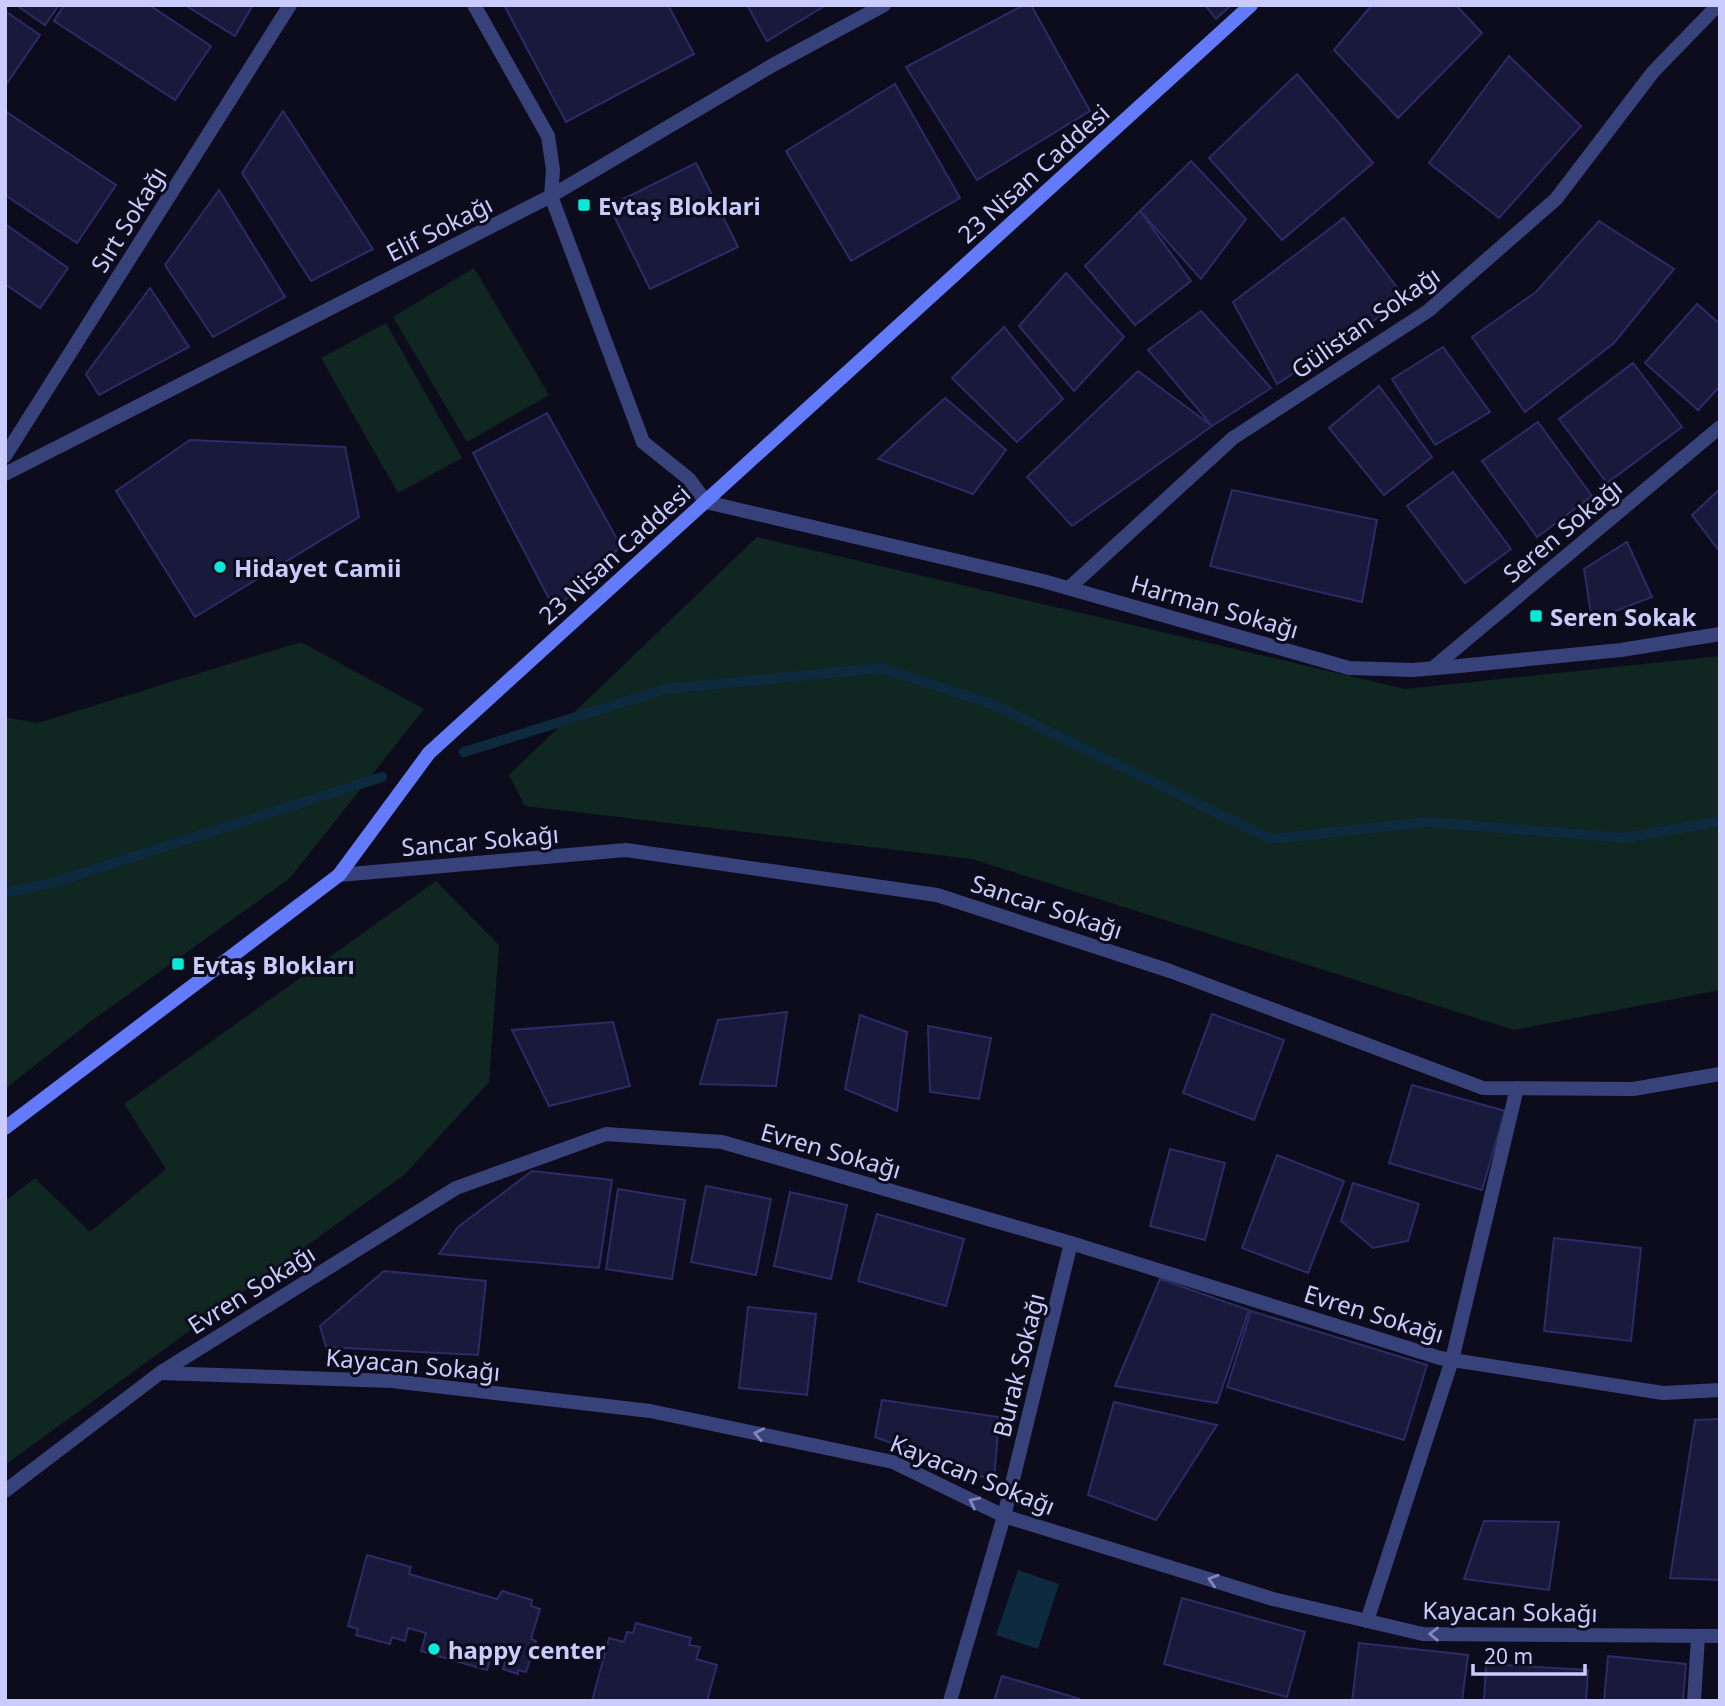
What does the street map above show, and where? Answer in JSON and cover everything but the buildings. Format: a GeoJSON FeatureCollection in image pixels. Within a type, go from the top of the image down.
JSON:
{"type":"FeatureCollection","features":[{"type":"Feature","properties":{"kind":"street","name":"Sırt Sokağı"},"geometry":{"type":"LineString","coordinates":[[5,456],[290,5]]}},
{"type":"Feature","properties":{"kind":"street"},"geometry":{"type":"LineString","coordinates":[[474,5],[548,136],[553,170],[551,195],[643,442],[689,478],[706,502]]}},
{"type":"Feature","properties":{"kind":"street","name":"Elif Sokağı"},"geometry":{"type":"LineString","coordinates":[[5,474],[551,195],[773,65],[884,5]]}},
{"type":"Feature","properties":{"kind":"street","name":"23 Nisan Caddesi"},"geometry":{"type":"LineString","coordinates":[[5,1128],[339,875],[429,753],[1251,5]]}},
{"type":"Feature","properties":{"kind":"street","name":"Gülistan Sokağı"},"geometry":{"type":"LineString","coordinates":[[1069,588],[1233,438],[1428,311],[1556,199],[1653,72],[1718,5]]}},
{"type":"Feature","properties":{"kind":"street","name":"Seren Sokağı"},"geometry":{"type":"LineString","coordinates":[[1434,667],[1720,427]]}},
{"type":"Feature","properties":{"kind":"street","name":"Harman Sokağı"},"geometry":{"type":"LineString","coordinates":[[706,502],[1069,588],[1349,668],[1434,667],[1621,650],[1720,635]]}},
{"type":"Feature","properties":{"kind":"street","name":"Sancar Sokağı"},"geometry":{"type":"LineString","coordinates":[[339,875],[626,850],[937,895],[1170,971],[1483,1088],[1633,1089],[1720,1074]]}},
{"type":"Feature","properties":{"kind":"street"},"geometry":{"type":"LineString","coordinates":[[1367,1621],[1452,1360],[1517,1088]]}},
{"type":"Feature","properties":{"kind":"street","name":"Evren Sokağı"},"geometry":{"type":"LineString","coordinates":[[5,1491],[160,1373],[456,1188],[606,1134],[722,1142],[1072,1243],[1452,1360],[1662,1393],[1720,1390]]}},
{"type":"Feature","properties":{"kind":"street","name":"Burak Sokağı"},"geometry":{"type":"LineString","coordinates":[[950,1701],[1004,1516],[1072,1243]]}},
{"type":"Feature","properties":{"kind":"street","name":"Kayacan Sokağı"},"geometry":{"type":"LineString","coordinates":[[160,1373],[392,1381],[650,1411],[893,1462],[1004,1516],[1273,1599],[1423,1634],[1720,1636]]}},
{"type":"Feature","properties":{"kind":"street"},"geometry":{"type":"LineString","coordinates":[[1694,1701],[1698,1637]]}},
{"type":"Feature","properties":{"kind":"green space"},"geometry":{"type":"Polygon","coordinates":[[[474,268],[549,395],[467,442],[393,317],[474,268]]]}},
{"type":"Feature","properties":{"kind":"green space"},"geometry":{"type":"Polygon","coordinates":[[[386,323],[462,458],[398,493],[321,358],[386,323]]]}},
{"type":"Feature","properties":{"kind":"green space"},"geometry":{"type":"Polygon","coordinates":[[[757,537],[1405,689],[1720,656],[1720,990],[1514,1030],[972,859],[525,806],[509,775],[757,537]]]}},
{"type":"Feature","properties":{"kind":"green space"},"geometry":{"type":"Polygon","coordinates":[[[301,642],[424,709],[290,878],[90,1022],[5,1089],[5,717],[38,723],[301,642]]]}},
{"type":"Feature","properties":{"kind":"green space"},"geometry":{"type":"Polygon","coordinates":[[[436,881],[499,945],[489,1082],[404,1175],[5,1465],[5,1201],[35,1178],[90,1232],[166,1169],[124,1104],[436,881]]]}},
{"type":"Feature","properties":{"kind":"water"},"geometry":{"type":"Polygon","coordinates":[[[1018,1570],[1059,1584],[1038,1649],[996,1635],[1018,1570]]]}},
{"type":"Feature","properties":{"kind":"waterway"},"geometry":{"type":"LineString","coordinates":[[464,752],[666,689],[881,668],[992,704],[1271,839],[1428,822],[1625,838],[1720,821]]}},
{"type":"Feature","properties":{"kind":"waterway"},"geometry":{"type":"LineString","coordinates":[[5,893],[55,882],[382,777]]}},
{"type":"Feature","properties":{"kind":"place","name":"Evtaş Bloklari"},"geometry":{"type":"Point","coordinates":[584,205]}},
{"type":"Feature","properties":{"kind":"place","name":"Hidayet Camii"},"geometry":{"type":"Point","coordinates":[220,567]}},
{"type":"Feature","properties":{"kind":"place","name":"Seren Sokak"},"geometry":{"type":"Point","coordinates":[1536,616]}},
{"type":"Feature","properties":{"kind":"place","name":"Evtaş Blokları"},"geometry":{"type":"Point","coordinates":[178,964]}},
{"type":"Feature","properties":{"kind":"place","name":"happy center"},"geometry":{"type":"Point","coordinates":[434,1649]}}]}
